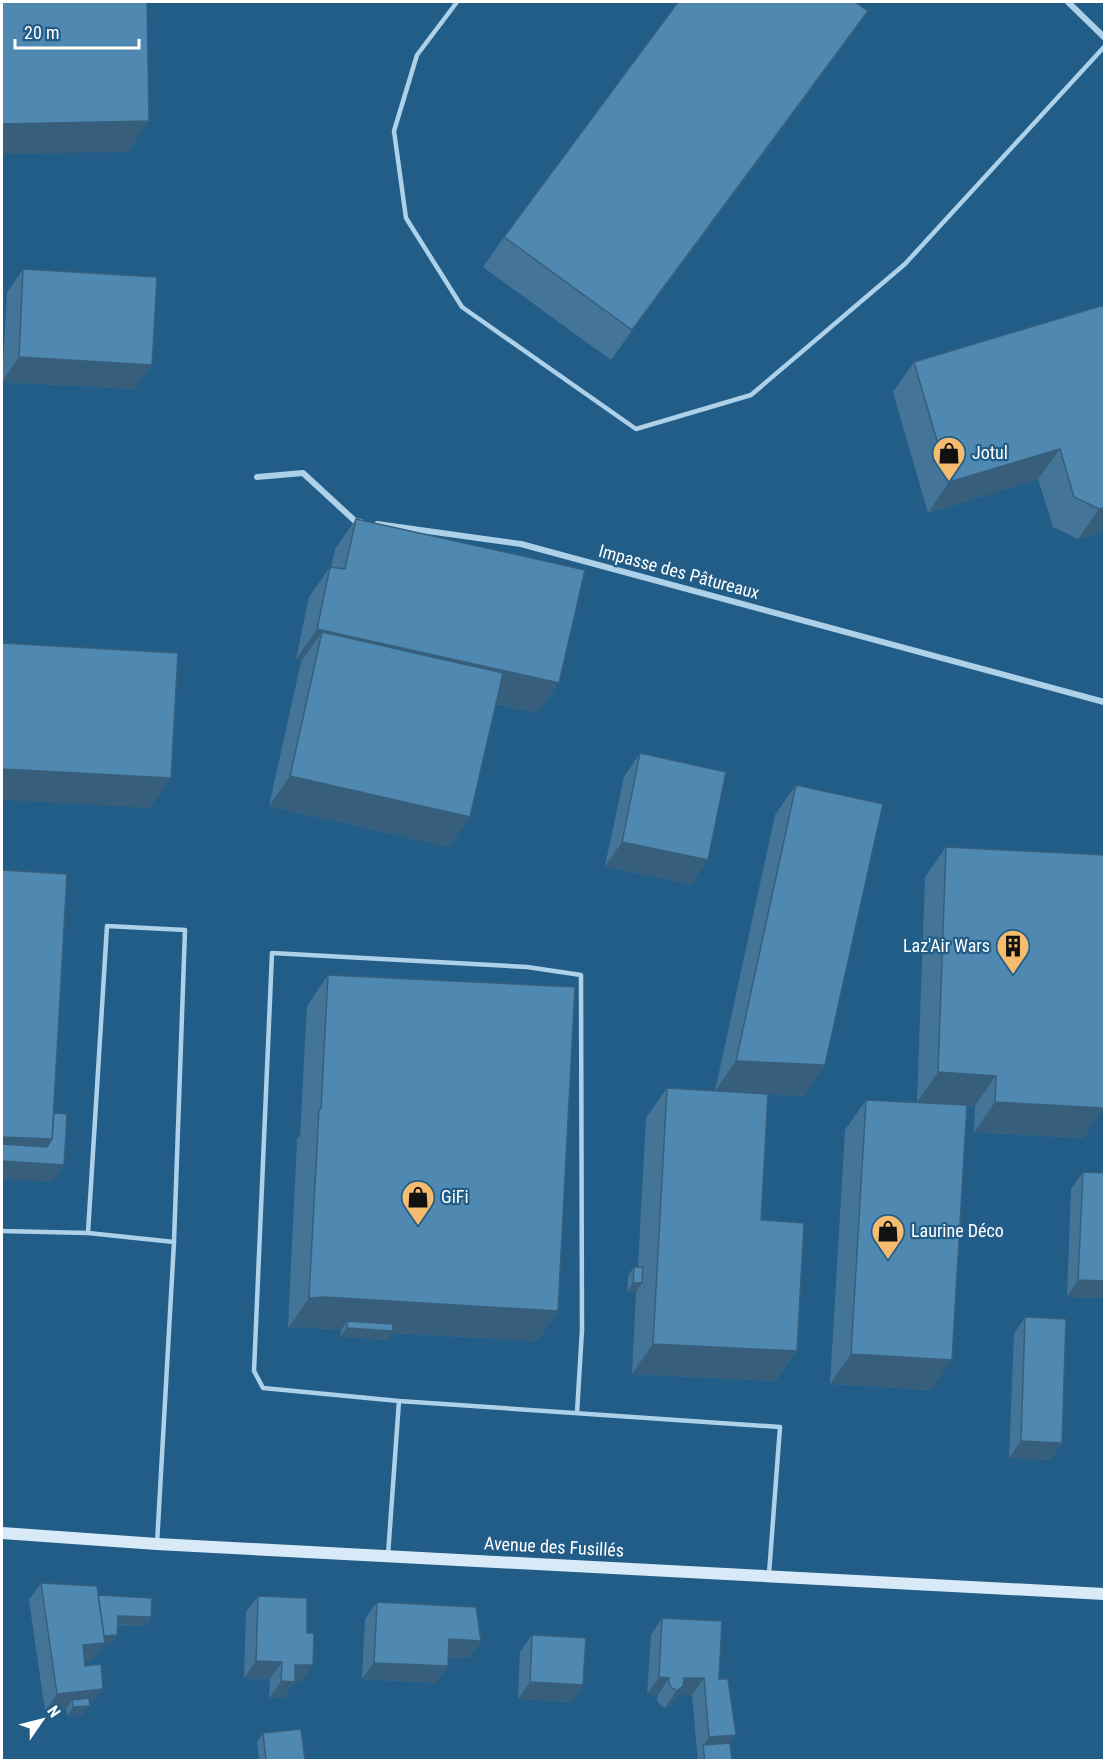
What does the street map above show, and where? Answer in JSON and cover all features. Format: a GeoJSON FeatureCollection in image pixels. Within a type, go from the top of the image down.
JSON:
{"type":"FeatureCollection","features":[{"type":"Feature","properties":{"kind":"main road","name":"Avenue des Fusillés"},"geometry":{"type":"LineString","coordinates":[[2,1533],[157,1544],[1104,1594]]}},
{"type":"Feature","properties":{"kind":"street"},"geometry":{"type":"LineString","coordinates":[[1068,2],[1104,37]]}},
{"type":"Feature","properties":{"kind":"street","name":"Impasse des Pâtureaux"},"geometry":{"type":"LineString","coordinates":[[256,477],[303,472],[355,521],[520,544],[1104,702]]}},
{"type":"Feature","properties":{"kind":"lane"},"geometry":{"type":"LineString","coordinates":[[457,2],[417,55],[394,131],[406,218],[462,307],[636,429],[750,395],[905,264],[1104,47]]}},
{"type":"Feature","properties":{"kind":"lane"},"geometry":{"type":"LineString","coordinates":[[87,1233],[107,926],[185,930],[174,1242],[157,1544]]}},
{"type":"Feature","properties":{"kind":"lane"},"geometry":{"type":"LineString","coordinates":[[577,1413],[582,1330],[581,975],[527,966],[272,953],[254,1371],[263,1388],[399,1401],[780,1427],[768,1577]]}},
{"type":"Feature","properties":{"kind":"lane"},"geometry":{"type":"LineString","coordinates":[[2,1231],[87,1233],[174,1242]]}},
{"type":"Feature","properties":{"kind":"lane"},"geometry":{"type":"LineString","coordinates":[[388,1556],[399,1401]]}},
{"type":"Feature","properties":{"kind":"building"},"geometry":{"type":"Polygon","coordinates":[[[2,2],[147,2],[149,121],[2,124],[2,2]]]}},
{"type":"Feature","properties":{"kind":"building"},"geometry":{"type":"Polygon","coordinates":[[[678,2],[855,2],[868,11],[632,330],[504,237],[678,2]]]}},
{"type":"Feature","properties":{"kind":"building"},"geometry":{"type":"Polygon","coordinates":[[[23,269],[157,277],[152,365],[19,357],[23,269]]]}},
{"type":"Feature","properties":{"kind":"building"},"geometry":{"type":"Polygon","coordinates":[[[1104,305],[1104,508],[1099,509],[1074,497],[1060,449],[949,482],[914,362],[1104,305]]]}},
{"type":"Feature","properties":{"kind":"building"},"geometry":{"type":"Polygon","coordinates":[[[356,519],[585,570],[559,683],[317,629],[330,567],[345,569],[356,519]]]}},
{"type":"Feature","properties":{"kind":"building"},"geometry":{"type":"Polygon","coordinates":[[[322,632],[503,673],[470,817],[290,776],[322,632]]]}},
{"type":"Feature","properties":{"kind":"building"},"geometry":{"type":"Polygon","coordinates":[[[2,643],[178,653],[171,778],[2,769],[2,643]]]}},
{"type":"Feature","properties":{"kind":"building"},"geometry":{"type":"Polygon","coordinates":[[[640,753],[726,772],[708,860],[622,842],[640,753]]]}},
{"type":"Feature","properties":{"kind":"building"},"geometry":{"type":"Polygon","coordinates":[[[796,785],[883,804],[825,1065],[736,1061],[796,785]]]}},
{"type":"Feature","properties":{"kind":"building","name":"Laz'Air Wars"},"geometry":{"type":"Polygon","coordinates":[[[946,847],[1104,855],[1104,1108],[995,1102],[996,1076],[938,1072],[946,847]]]}},
{"type":"Feature","properties":{"kind":"building"},"geometry":{"type":"Polygon","coordinates":[[[2,870],[67,874],[52,1139],[2,1137],[2,870]]]}},
{"type":"Feature","properties":{"kind":"building","name":"GiFi"},"geometry":{"type":"Polygon","coordinates":[[[328,975],[575,987],[558,1311],[309,1298],[328,975]]]}},
{"type":"Feature","properties":{"kind":"building"},"geometry":{"type":"Polygon","coordinates":[[[667,1088],[768,1094],[761,1220],[804,1223],[797,1351],[653,1344],[667,1088]]]}},
{"type":"Feature","properties":{"kind":"building","name":"Laurine Déco"},"geometry":{"type":"Polygon","coordinates":[[[866,1100],[967,1105],[952,1360],[851,1354],[866,1100]]]}},
{"type":"Feature","properties":{"kind":"building"},"geometry":{"type":"Polygon","coordinates":[[[54,1113],[67,1114],[64,1165],[2,1161],[2,1144],[47,1147],[52,1139],[54,1113]]]}},
{"type":"Feature","properties":{"kind":"building"},"geometry":{"type":"Polygon","coordinates":[[[1083,1172],[1104,1173],[1104,1281],[1078,1280],[1083,1172]]]}},
{"type":"Feature","properties":{"kind":"building"},"geometry":{"type":"Polygon","coordinates":[[[634,1267],[643,1267],[642,1283],[633,1283],[634,1267]]]}},
{"type":"Feature","properties":{"kind":"building"},"geometry":{"type":"Polygon","coordinates":[[[1025,1317],[1066,1319],[1062,1443],[1021,1441],[1025,1317]]]}},
{"type":"Feature","properties":{"kind":"building"},"geometry":{"type":"Polygon","coordinates":[[[347,1321],[393,1324],[393,1331],[347,1328],[347,1321]]]}},
{"type":"Feature","properties":{"kind":"building"},"geometry":{"type":"Polygon","coordinates":[[[41,1583],[97,1586],[105,1643],[83,1645],[85,1666],[101,1664],[103,1689],[57,1694],[41,1583]]]}},
{"type":"Feature","properties":{"kind":"building"},"geometry":{"type":"Polygon","coordinates":[[[98,1595],[152,1598],[151,1617],[118,1616],[117,1635],[104,1636],[98,1595]]]}},
{"type":"Feature","properties":{"kind":"building"},"geometry":{"type":"Polygon","coordinates":[[[258,1596],[307,1598],[307,1633],[314,1633],[313,1665],[295,1665],[295,1682],[281,1681],[282,1662],[256,1661],[258,1596]]]}},
{"type":"Feature","properties":{"kind":"building"},"geometry":{"type":"Polygon","coordinates":[[[377,1602],[476,1607],[481,1641],[449,1639],[448,1666],[374,1663],[377,1602]]]}},
{"type":"Feature","properties":{"kind":"building"},"geometry":{"type":"Polygon","coordinates":[[[662,1618],[722,1621],[719,1679],[728,1679],[736,1735],[709,1737],[704,1678],[684,1678],[683,1686],[677,1691],[669,1684],[669,1678],[659,1677],[662,1618]]]}},
{"type":"Feature","properties":{"kind":"building"},"geometry":{"type":"Polygon","coordinates":[[[532,1635],[586,1638],[583,1685],[530,1682],[532,1635]]]}},
{"type":"Feature","properties":{"kind":"building"},"geometry":{"type":"Polygon","coordinates":[[[89,1698],[90,1706],[73,1707],[72,1700],[89,1698]]]}},
{"type":"Feature","properties":{"kind":"building"},"geometry":{"type":"Polygon","coordinates":[[[301,1729],[305,1761],[266,1761],[263,1733],[301,1729]]]}},
{"type":"Feature","properties":{"kind":"building"},"geometry":{"type":"Polygon","coordinates":[[[730,1743],[732,1761],[705,1761],[703,1745],[730,1743]]]}},
{"type":"Feature","properties":{"kind":"place","name":"Jotul"},"geometry":{"type":"Point","coordinates":[949,482]}},
{"type":"Feature","properties":{"kind":"place","name":"Laz'Air Wars"},"geometry":{"type":"Point","coordinates":[1013,975]}},
{"type":"Feature","properties":{"kind":"place","name":"GiFi"},"geometry":{"type":"Point","coordinates":[418,1226]}},
{"type":"Feature","properties":{"kind":"place","name":"Laurine Déco"},"geometry":{"type":"Point","coordinates":[888,1260]}}]}
